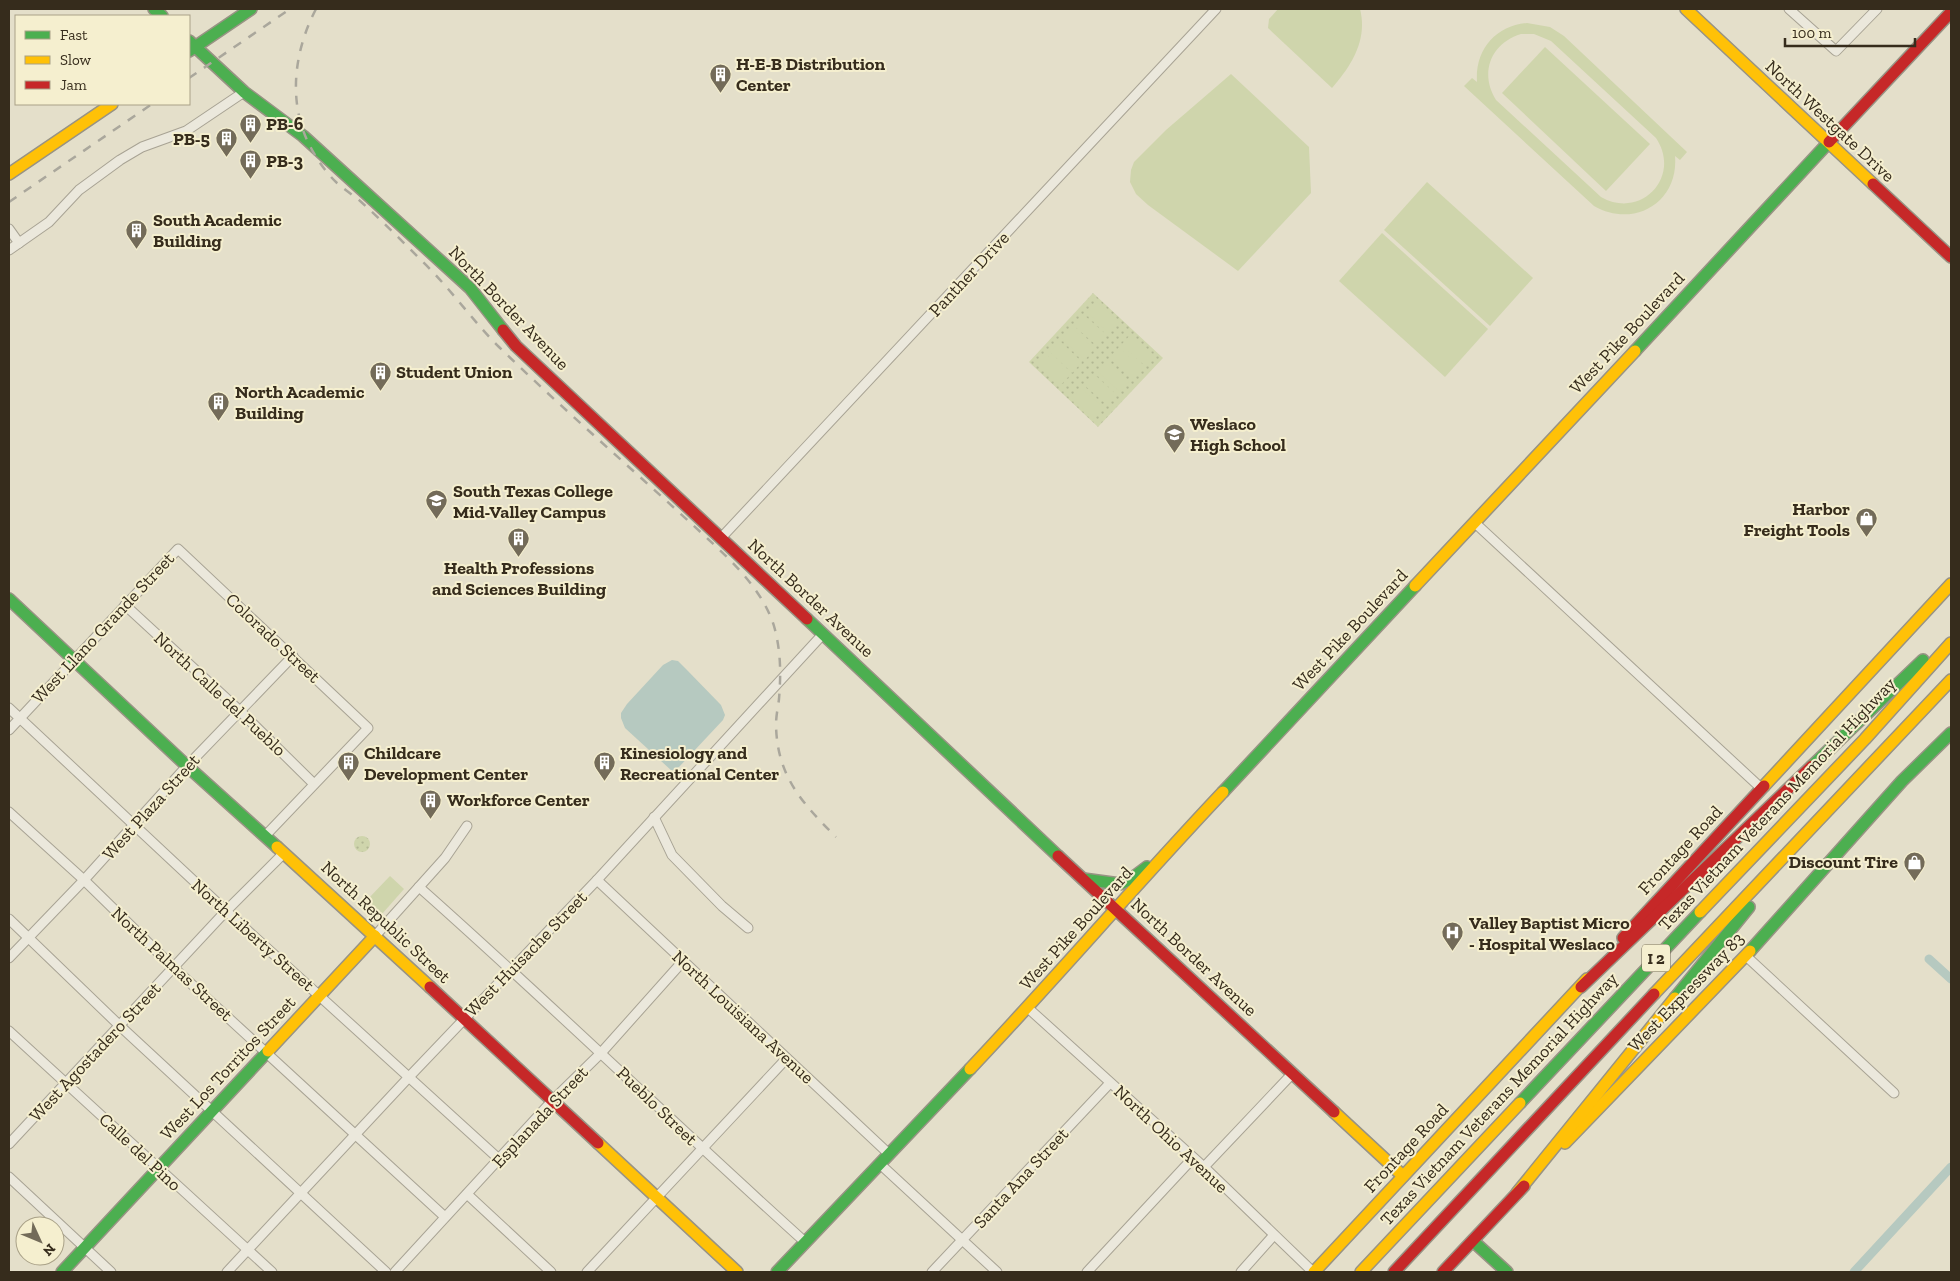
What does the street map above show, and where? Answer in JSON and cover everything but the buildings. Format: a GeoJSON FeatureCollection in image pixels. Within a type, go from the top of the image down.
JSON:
{"type":"FeatureCollection","features":[{"type":"Feature","properties":{"kind":"main road"},"geometry":{"type":"LineString","coordinates":[[191,46],[251,9]]}},
{"type":"Feature","properties":{"kind":"main road","name":"North Westgate Drive"},"geometry":{"type":"LineString","coordinates":[[1686,9],[1951,257]]}},
{"type":"Feature","properties":{"kind":"main road","name":"West Pike Boulevard"},"geometry":{"type":"LineString","coordinates":[[777,1272],[1028,1008],[1118,910],[1163,856],[1951,12]]}},
{"type":"Feature","properties":{"kind":"main road","name":"North Border Avenue"},"geometry":{"type":"LineString","coordinates":[[191,46],[244,92],[303,136],[470,288],[516,346],[1083,879],[1403,1176]]}},
{"type":"Feature","properties":{"kind":"main road"},"geometry":{"type":"LineString","coordinates":[[9,174],[111,105]]}},
{"type":"Feature","properties":{"kind":"main road","name":"Frontage Road"},"geometry":{"type":"LineString","coordinates":[[1314,1272],[1581,987],[1654,903],[1951,584]]}},
{"type":"Feature","properties":{"kind":"main road","name":"North Republic Street"},"geometry":{"type":"LineString","coordinates":[[9,599],[187,766],[375,936],[737,1272]]}},
{"type":"Feature","properties":{"kind":"main road"},"geometry":{"type":"LineString","coordinates":[[1581,987],[1951,633]]}},
{"type":"Feature","properties":{"kind":"main road","name":"Texas Vietnam Veterans Memorial Highway"},"geometry":{"type":"LineString","coordinates":[[1360,1272],[1865,738],[1951,643]]}},
{"type":"Feature","properties":{"kind":"main road","name":"I 2"},"geometry":{"type":"LineString","coordinates":[[1394,1272],[1951,680]]}},
{"type":"Feature","properties":{"kind":"main road","name":"West Expressway 83"},"geometry":{"type":"LineString","coordinates":[[1444,1272],[1517,1193],[1746,956],[1902,781],[1951,733]]}},
{"type":"Feature","properties":{"kind":"main road"},"geometry":{"type":"LineString","coordinates":[[1517,1193],[1826,814]]}},
{"type":"Feature","properties":{"kind":"main road"},"geometry":{"type":"LineString","coordinates":[[1083,879],[1120,884],[1131,880],[1163,856]]}},
{"type":"Feature","properties":{"kind":"main road","name":"West Los Torritos Street"},"geometry":{"type":"LineString","coordinates":[[62,1272],[375,936]]}},
{"type":"Feature","properties":{"kind":"main road"},"geometry":{"type":"LineString","coordinates":[[1473,1241],[1507,1272]]}},
{"type":"Feature","properties":{"kind":"street","name":"Panther Drive"},"geometry":{"type":"LineString","coordinates":[[721,538],[1216,9]]}},
{"type":"Feature","properties":{"kind":"street"},"geometry":{"type":"LineString","coordinates":[[1789,9],[1836,51],[1877,9]]}},
{"type":"Feature","properties":{"kind":"street"},"geometry":{"type":"LineString","coordinates":[[9,250],[55,216],[93,178],[142,147],[186,131],[244,92]]}},
{"type":"Feature","properties":{"kind":"street"},"geometry":{"type":"LineString","coordinates":[[9,229],[19,244]]}},
{"type":"Feature","properties":{"kind":"street"},"geometry":{"type":"LineString","coordinates":[[1474,522],[1761,788]]}},
{"type":"Feature","properties":{"kind":"street","name":"West Llano Grande Street"},"geometry":{"type":"LineString","coordinates":[[9,730],[178,549]]}},
{"type":"Feature","properties":{"kind":"street","name":"Colorado Street"},"geometry":{"type":"LineString","coordinates":[[178,549],[368,728],[314,784]]}},
{"type":"Feature","properties":{"kind":"street","name":"North Calle del Pueblo"},"geometry":{"type":"LineString","coordinates":[[125,606],[240,711],[314,784]]}},
{"type":"Feature","properties":{"kind":"street","name":"West Huisache Street"},"geometry":{"type":"LineString","coordinates":[[227,1272],[464,1018],[596,880],[823,634]]}},
{"type":"Feature","properties":{"kind":"street","name":"West Plaza Street"},"geometry":{"type":"LineString","coordinates":[[9,958],[292,656]]}},
{"type":"Feature","properties":{"kind":"street","name":"North Liberty Street"},"geometry":{"type":"LineString","coordinates":[[9,708],[226,911],[500,1160]]}},
{"type":"Feature","properties":{"kind":"street"},"geometry":{"type":"LineString","coordinates":[[266,836],[314,784]]}},
{"type":"Feature","properties":{"kind":"street","name":"North Palmas Street"},"geometry":{"type":"LineString","coordinates":[[9,812],[84,880],[174,968],[445,1218]]}},
{"type":"Feature","properties":{"kind":"street"},"geometry":{"type":"LineString","coordinates":[[654,817],[672,855],[722,906],[748,928]]}},
{"type":"Feature","properties":{"kind":"street","name":"West Los Torritos Street"},"geometry":{"type":"LineString","coordinates":[[375,936],[444,858],[467,826]]}},
{"type":"Feature","properties":{"kind":"street","name":"West Agostadero Street"},"geometry":{"type":"LineString","coordinates":[[9,1144],[226,911],[284,853]]}},
{"type":"Feature","properties":{"kind":"street","name":"North Louisiana Avenue"},"geometry":{"type":"LineString","coordinates":[[596,880],[684,960],[889,1154]]}},
{"type":"Feature","properties":{"kind":"street","name":"Pueblo Street"},"geometry":{"type":"LineString","coordinates":[[419,887],[511,969],[701,1149],[805,1242]]}},
{"type":"Feature","properties":{"kind":"street"},"geometry":{"type":"LineString","coordinates":[[9,919],[120,1026],[386,1272]]}},
{"type":"Feature","properties":{"kind":"street"},"geometry":{"type":"LineString","coordinates":[[1746,956],[1894,1093]]}},
{"type":"Feature","properties":{"kind":"street","name":"Esplanada Street"},"geometry":{"type":"LineString","coordinates":[[395,1272],[500,1160],[552,1101],[601,1053],[684,960]]}},
{"type":"Feature","properties":{"kind":"street","name":"North Ohio Avenue"},"geometry":{"type":"LineString","coordinates":[[1028,1008],[1204,1167],[1314,1272]]}},
{"type":"Feature","properties":{"kind":"street","name":"Calle del Pino"},"geometry":{"type":"LineString","coordinates":[[9,1031],[272,1272]]}},
{"type":"Feature","properties":{"kind":"street"},"geometry":{"type":"LineString","coordinates":[[587,1272],[786,1058]]}},
{"type":"Feature","properties":{"kind":"street"},"geometry":{"type":"LineString","coordinates":[[1204,1167],[1292,1074]]}},
{"type":"Feature","properties":{"kind":"street","name":"Santa Ana Street"},"geometry":{"type":"LineString","coordinates":[[932,1272],[1110,1083]]}},
{"type":"Feature","properties":{"kind":"street"},"geometry":{"type":"LineString","coordinates":[[1087,1272],[1193,1158]]}},
{"type":"Feature","properties":{"kind":"street"},"geometry":{"type":"LineString","coordinates":[[880,1164],[997,1272]]}},
{"type":"Feature","properties":{"kind":"street"},"geometry":{"type":"LineString","coordinates":[[9,1177],[110,1272]]}},
{"type":"Feature","properties":{"kind":"street"},"geometry":{"type":"LineString","coordinates":[[467,1194],[550,1272]]}},
{"type":"Feature","properties":{"kind":"street"},"geometry":{"type":"LineString","coordinates":[[1241,1272],[1274,1235]]}},
{"type":"Feature","properties":{"kind":"green space"},"geometry":{"type":"Polygon","coordinates":[[[1278,9],[1360,9],[1362,31],[1360,42],[1346,71],[1332,88],[1268,28],[1269,19],[1278,9]]]}},
{"type":"Feature","properties":{"kind":"green space"},"geometry":{"type":"Polygon","coordinates":[[[1527,23],[1550,27],[1564,36],[1687,152],[1680,160],[1675,156],[1674,172],[1670,186],[1662,198],[1651,207],[1638,212],[1624,214],[1609,212],[1594,206],[1464,86],[1472,78],[1477,82],[1479,60],[1489,42],[1505,29],[1527,23]],[[1521,34],[1511,38],[1495,52],[1491,60],[1489,80],[1496,100],[1601,197],[1616,203],[1630,203],[1643,199],[1653,191],[1661,180],[1664,167],[1663,153],[1656,138],[1551,41],[1534,34],[1521,34]]]}},
{"type":"Feature","properties":{"kind":"green space"},"geometry":{"type":"Polygon","coordinates":[[[1545,47],[1650,144],[1606,191],[1502,93],[1545,47]]]}},
{"type":"Feature","properties":{"kind":"green space"},"geometry":{"type":"Polygon","coordinates":[[[1231,74],[1309,147],[1311,193],[1238,271],[1148,205],[1136,194],[1130,182],[1134,162],[1166,130],[1231,74]]]}},
{"type":"Feature","properties":{"kind":"green space"},"geometry":{"type":"Polygon","coordinates":[[[1427,182],[1533,278],[1490,326],[1384,230],[1427,182]]]}},
{"type":"Feature","properties":{"kind":"green space"},"geometry":{"type":"Polygon","coordinates":[[[1382,233],[1488,329],[1445,377],[1339,281],[1382,233]]]}},
{"type":"Feature","properties":{"kind":"green space"},"geometry":{"type":"Polygon","coordinates":[[[1093,293],[1163,358],[1098,427],[1029,362],[1093,293]]]}},
{"type":"Feature","properties":{"kind":"green space"},"geometry":{"type":"Polygon","coordinates":[[[1096,301],[1119,322],[1109,333],[1087,312],[1096,301]]]}},
{"type":"Feature","properties":{"kind":"green space"},"geometry":{"type":"Polygon","coordinates":[[[1084,315],[1107,335],[1097,346],[1074,326],[1084,315]]]}},
{"type":"Feature","properties":{"kind":"green space"},"geometry":{"type":"Polygon","coordinates":[[[1072,328],[1094,349],[1085,360],[1062,339],[1072,328]]]}},
{"type":"Feature","properties":{"kind":"green space"},"geometry":{"type":"Polygon","coordinates":[[[1131,334],[1154,355],[1144,365],[1121,345],[1131,334]]]}},
{"type":"Feature","properties":{"kind":"green space"},"geometry":{"type":"Polygon","coordinates":[[[1060,341],[1082,362],[1072,373],[1050,352],[1060,341]]]}},
{"type":"Feature","properties":{"kind":"green space"},"geometry":{"type":"Polygon","coordinates":[[[1119,347],[1142,368],[1132,379],[1109,358],[1119,347]]]}},
{"type":"Feature","properties":{"kind":"green space"},"geometry":{"type":"Polygon","coordinates":[[[1047,355],[1070,375],[1060,386],[1037,365],[1047,355]]]}},
{"type":"Feature","properties":{"kind":"green space"},"geometry":{"type":"Polygon","coordinates":[[[1107,360],[1129,381],[1120,392],[1097,371],[1107,360]]]}},
{"type":"Feature","properties":{"kind":"green space"},"geometry":{"type":"Polygon","coordinates":[[[1094,374],[1117,395],[1107,405],[1084,385],[1094,374]]]}},
{"type":"Feature","properties":{"kind":"green space"},"geometry":{"type":"Polygon","coordinates":[[[1081,388],[1104,408],[1094,419],[1072,398],[1081,388]]]}},
{"type":"Feature","properties":{"kind":"green space"},"geometry":{"type":"Polygon","coordinates":[[[362,836],[370,844],[362,852],[354,844],[362,836]]]}},
{"type":"Feature","properties":{"kind":"green space"},"geometry":{"type":"Polygon","coordinates":[[[390,876],[404,889],[382,914],[367,900],[390,876]]]}},
{"type":"Feature","properties":{"kind":"shaded area"},"geometry":{"type":"Polygon","coordinates":[[[672,660],[678,661],[721,705],[725,715],[723,720],[679,767],[672,771],[625,728],[621,713],[663,665],[672,660]]]}},
{"type":"Feature","properties":{"kind":"waterway"},"geometry":{"type":"LineString","coordinates":[[1929,959],[1951,979]]}},
{"type":"Feature","properties":{"kind":"waterway"},"geometry":{"type":"LineString","coordinates":[[1854,1272],[1951,1167]]}},
{"type":"Feature","properties":{"kind":"railway"},"geometry":{"type":"LineString","coordinates":[[190,77],[290,9]]}},
{"type":"Feature","properties":{"kind":"railway"},"geometry":{"type":"LineString","coordinates":[[316,9],[303,40],[296,74],[297,107],[301,124],[316,157],[337,183],[358,199],[432,271],[499,347],[718,548],[747,578],[769,613],[778,644],[780,681],[776,725],[777,743],[786,774],[802,800],[836,837]]}},
{"type":"Feature","properties":{"kind":"railway"},"geometry":{"type":"LineString","coordinates":[[9,202],[151,105]]}},
{"type":"Feature","properties":{"kind":"traffic: fast"},"geometry":{"type":"LineString","coordinates":[[154,9],[161,15]]}},
{"type":"Feature","properties":{"kind":"traffic: fast"},"geometry":{"type":"LineString","coordinates":[[190,50],[251,9]]}},
{"type":"Feature","properties":{"kind":"traffic: fast"},"geometry":{"type":"LineString","coordinates":[[190,42],[244,92],[303,136],[470,288],[503,330]]}},
{"type":"Feature","properties":{"kind":"traffic: fast"},"geometry":{"type":"LineString","coordinates":[[1635,351],[1829,142]]}},
{"type":"Feature","properties":{"kind":"traffic: fast"},"geometry":{"type":"LineString","coordinates":[[1223,792],[1415,586]]}},
{"type":"Feature","properties":{"kind":"traffic: fast"},"geometry":{"type":"LineString","coordinates":[[9,599],[187,766],[277,847]]}},
{"type":"Feature","properties":{"kind":"traffic: fast"},"geometry":{"type":"LineString","coordinates":[[807,619],[1058,856]]}},
{"type":"Feature","properties":{"kind":"traffic: fast"},"geometry":{"type":"LineString","coordinates":[[1812,766],[1923,660]]}},
{"type":"Feature","properties":{"kind":"traffic: fast"},"geometry":{"type":"LineString","coordinates":[[1750,951],[1902,781],[1951,733]]}},
{"type":"Feature","properties":{"kind":"traffic: fast"},"geometry":{"type":"LineString","coordinates":[[1083,879],[1120,884],[1131,879],[1147,867]]}},
{"type":"Feature","properties":{"kind":"traffic: fast"},"geometry":{"type":"LineString","coordinates":[[1675,998],[1749,907]]}},
{"type":"Feature","properties":{"kind":"traffic: fast"},"geometry":{"type":"LineString","coordinates":[[1520,1103],[1700,912]]}},
{"type":"Feature","properties":{"kind":"traffic: fast"},"geometry":{"type":"LineString","coordinates":[[62,1272],[268,1051]]}},
{"type":"Feature","properties":{"kind":"traffic: fast"},"geometry":{"type":"LineString","coordinates":[[777,1272],[970,1069]]}},
{"type":"Feature","properties":{"kind":"traffic: fast"},"geometry":{"type":"LineString","coordinates":[[1473,1241],[1507,1272]]}},
{"type":"Feature","properties":{"kind":"traffic: slow"},"geometry":{"type":"LineString","coordinates":[[1686,9],[1873,184]]}},
{"type":"Feature","properties":{"kind":"traffic: slow"},"geometry":{"type":"LineString","coordinates":[[9,174],[111,105]]}},
{"type":"Feature","properties":{"kind":"traffic: slow"},"geometry":{"type":"LineString","coordinates":[[1415,586],[1635,351]]}},
{"type":"Feature","properties":{"kind":"traffic: slow"},"geometry":{"type":"LineString","coordinates":[[1764,786],[1951,584]]}},
{"type":"Feature","properties":{"kind":"traffic: slow"},"geometry":{"type":"LineString","coordinates":[[1700,912],[1865,739],[1951,643]]}},
{"type":"Feature","properties":{"kind":"traffic: slow"},"geometry":{"type":"LineString","coordinates":[[1654,994],[1951,680]]}},
{"type":"Feature","properties":{"kind":"traffic: slow"},"geometry":{"type":"LineString","coordinates":[[970,1069],[1223,792]]}},
{"type":"Feature","properties":{"kind":"traffic: slow"},"geometry":{"type":"LineString","coordinates":[[277,847],[430,987]]}},
{"type":"Feature","properties":{"kind":"traffic: slow"},"geometry":{"type":"LineString","coordinates":[[268,1051],[375,936]]}},
{"type":"Feature","properties":{"kind":"traffic: slow"},"geometry":{"type":"LineString","coordinates":[[1565,1143],[1750,951]]}},
{"type":"Feature","properties":{"kind":"traffic: slow"},"geometry":{"type":"LineString","coordinates":[[1314,1272],[1587,979]]}},
{"type":"Feature","properties":{"kind":"traffic: slow"},"geometry":{"type":"LineString","coordinates":[[1517,1193],[1675,998]]}},
{"type":"Feature","properties":{"kind":"traffic: slow"},"geometry":{"type":"LineString","coordinates":[[1361,1272],[1520,1103]]}},
{"type":"Feature","properties":{"kind":"traffic: slow"},"geometry":{"type":"LineString","coordinates":[[1334,1112],[1403,1176]]}},
{"type":"Feature","properties":{"kind":"traffic: slow"},"geometry":{"type":"LineString","coordinates":[[598,1143],[737,1272]]}},
{"type":"Feature","properties":{"kind":"traffic: jam"},"geometry":{"type":"LineString","coordinates":[[1829,142],[1951,12]]}},
{"type":"Feature","properties":{"kind":"traffic: jam"},"geometry":{"type":"LineString","coordinates":[[1873,184],[1951,257]]}},
{"type":"Feature","properties":{"kind":"traffic: jam"},"geometry":{"type":"LineString","coordinates":[[503,330],[516,346],[807,619]]}},
{"type":"Feature","properties":{"kind":"traffic: jam"},"geometry":{"type":"LineString","coordinates":[[1581,987],[1812,766]]}},
{"type":"Feature","properties":{"kind":"traffic: jam"},"geometry":{"type":"LineString","coordinates":[[1623,938],[1764,786]]}},
{"type":"Feature","properties":{"kind":"traffic: jam"},"geometry":{"type":"LineString","coordinates":[[1058,856],[1334,1112]]}},
{"type":"Feature","properties":{"kind":"traffic: jam"},"geometry":{"type":"LineString","coordinates":[[430,987],[598,1143]]}},
{"type":"Feature","properties":{"kind":"traffic: jam"},"geometry":{"type":"LineString","coordinates":[[1394,1272],[1654,994]]}},
{"type":"Feature","properties":{"kind":"traffic: jam"},"geometry":{"type":"LineString","coordinates":[[1443,1272],[1524,1186]]}},
{"type":"Feature","properties":{"kind":"place","name":"H-E-B Distribution Center"},"geometry":{"type":"Point","coordinates":[720,93]}},
{"type":"Feature","properties":{"kind":"place","name":"PB-6"},"geometry":{"type":"Point","coordinates":[250,143]}},
{"type":"Feature","properties":{"kind":"place","name":"PB-5"},"geometry":{"type":"Point","coordinates":[226,158]}},
{"type":"Feature","properties":{"kind":"place","name":"PB-3"},"geometry":{"type":"Point","coordinates":[250,180]}},
{"type":"Feature","properties":{"kind":"place","name":"South Academic Building"},"geometry":{"type":"Point","coordinates":[137,249]}},
{"type":"Feature","properties":{"kind":"place","name":"Student Union"},"geometry":{"type":"Point","coordinates":[380,391]}},
{"type":"Feature","properties":{"kind":"place","name":"North Academic Building"},"geometry":{"type":"Point","coordinates":[219,421]}},
{"type":"Feature","properties":{"kind":"place","name":"Weslaco High School"},"geometry":{"type":"Point","coordinates":[1174,453]}},
{"type":"Feature","properties":{"kind":"place","name":"South Texas College Mid-Valley Campus"},"geometry":{"type":"Point","coordinates":[437,520]}},
{"type":"Feature","properties":{"kind":"place","name":"Harbor Freight Tools"},"geometry":{"type":"Point","coordinates":[1866,538]}},
{"type":"Feature","properties":{"kind":"place","name":"Health Professions and Sciences Building"},"geometry":{"type":"Point","coordinates":[519,557]}},
{"type":"Feature","properties":{"kind":"place","name":"Childcare Development Center"},"geometry":{"type":"Point","coordinates":[348,782]}},
{"type":"Feature","properties":{"kind":"place","name":"Kinesiology and Recreational Center"},"geometry":{"type":"Point","coordinates":[604,782]}},
{"type":"Feature","properties":{"kind":"place","name":"Workforce Center"},"geometry":{"type":"Point","coordinates":[431,819]}},
{"type":"Feature","properties":{"kind":"place","name":"Discount Tire"},"geometry":{"type":"Point","coordinates":[1914,881]}},
{"type":"Feature","properties":{"kind":"place","name":"Valley Baptist Micro - Hospital Weslaco"},"geometry":{"type":"Point","coordinates":[1453,952]}}]}
